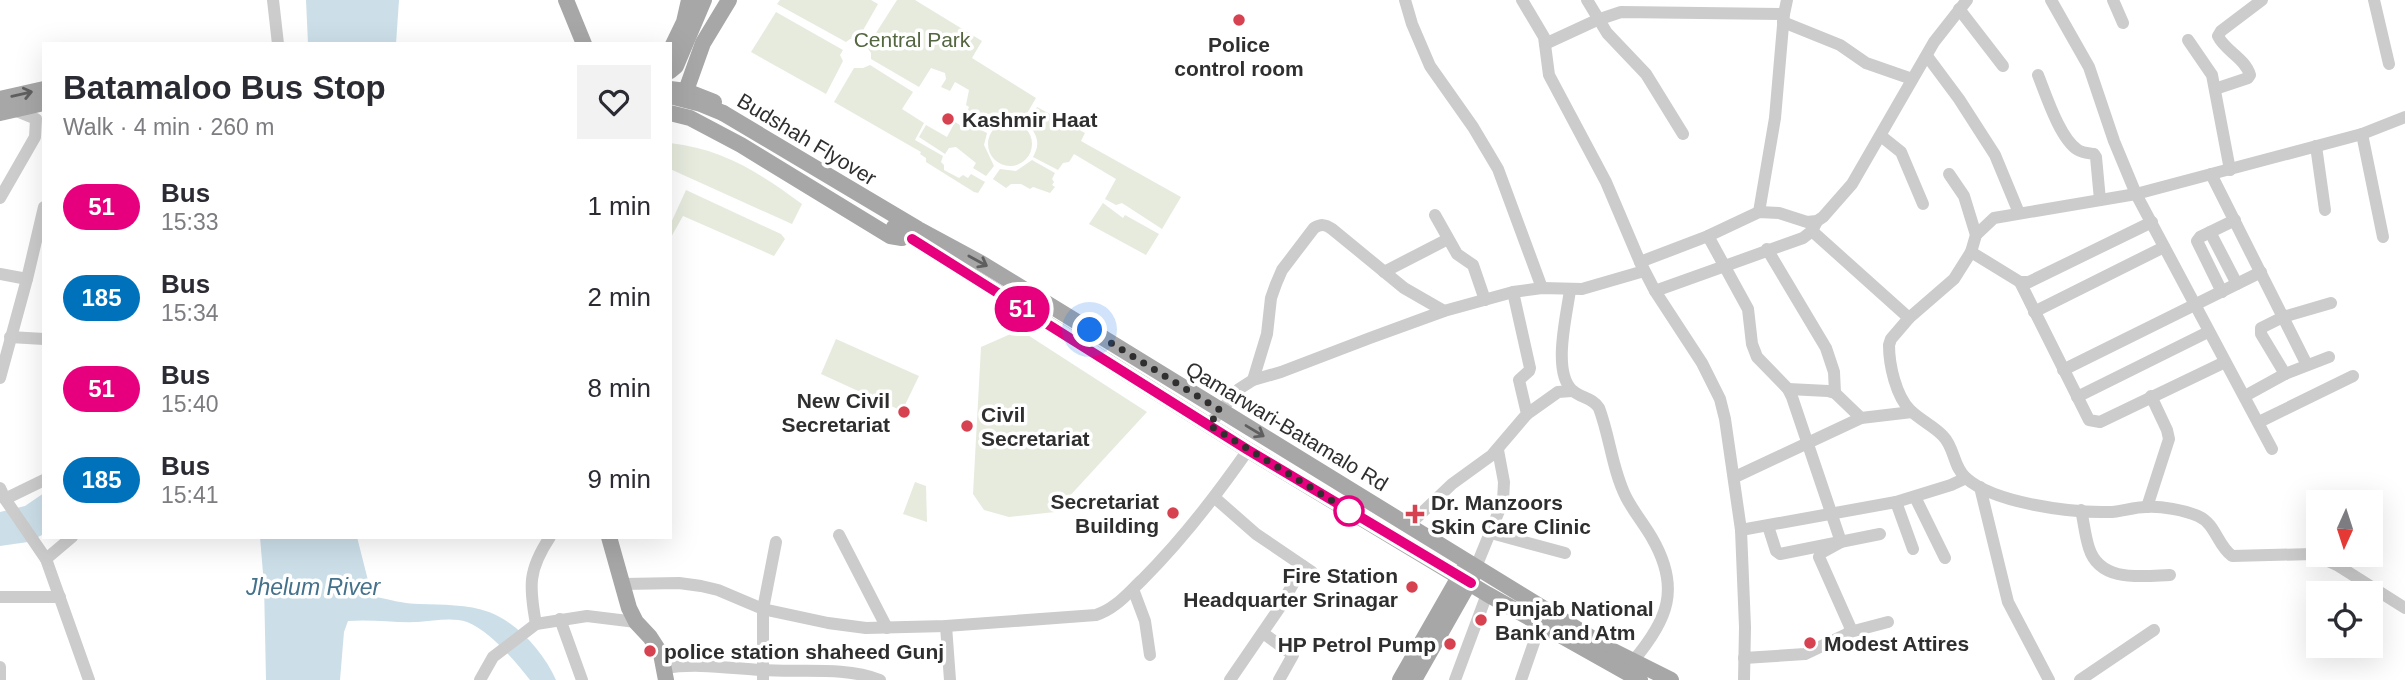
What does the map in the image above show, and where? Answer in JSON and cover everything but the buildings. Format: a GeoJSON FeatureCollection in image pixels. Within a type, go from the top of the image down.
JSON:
{"type":"FeatureCollection","features":[{"type":"Feature","properties":{"kind":"main road"},"geometry":{"type":"LineString","coordinates":[[684,22],[689,0]]}},
{"type":"Feature","properties":{"kind":"main road"},"geometry":{"type":"LineString","coordinates":[[672,47],[696,0]]}},
{"type":"Feature","properties":{"kind":"main road"},"geometry":{"type":"LineString","coordinates":[[672,69],[676,66],[704,0]]}},
{"type":"Feature","properties":{"kind":"main road"},"geometry":{"type":"LineString","coordinates":[[703,43],[716,0]]}},
{"type":"Feature","properties":{"kind":"main road"},"geometry":{"type":"LineString","coordinates":[[676,92],[728,107],[913,214],[915,234],[890,236],[741,145],[673,110],[676,92],[729,0]]}},
{"type":"Feature","properties":{"kind":"main road"},"geometry":{"type":"LineString","coordinates":[[566,5],[572,42]]}},
{"type":"Feature","properties":{"kind":"main road"},"geometry":{"type":"LineString","coordinates":[[566,5],[583,42]]}},
{"type":"Feature","properties":{"kind":"main road"},"geometry":{"type":"LineString","coordinates":[[0,99],[42,89]]}},
{"type":"Feature","properties":{"kind":"main road","name":"Budshah Flyover"},"geometry":{"type":"LineString","coordinates":[[676,92],[723,113],[915,234]]}},
{"type":"Feature","properties":{"kind":"main road"},"geometry":{"type":"LineString","coordinates":[[7,111],[42,103]]}},
{"type":"Feature","properties":{"kind":"main road","name":"Budshah Flyover"},"geometry":{"type":"LineString","coordinates":[[673,110],[700,110],[720,119],[897,223]]}},
{"type":"Feature","properties":{"kind":"main road","name":"Qamarwari-Batamalo Rd"},"geometry":{"type":"LineString","coordinates":[[915,234],[981,263],[1409,525],[1594,640],[1632,673]]}},
{"type":"Feature","properties":{"kind":"main road","name":"Qamarwari-Batamalo Rd"},"geometry":{"type":"LineString","coordinates":[[915,234],[1248,450],[1487,594],[1632,673],[1671,680]]}},
{"type":"Feature","properties":{"kind":"main road"},"geometry":{"type":"LineString","coordinates":[[610,539],[636,622],[656,645],[665,674]]}},
{"type":"Feature","properties":{"kind":"main road"},"geometry":{"type":"LineString","coordinates":[[1414,680],[1471,564]]}},
{"type":"Feature","properties":{"kind":"main road"},"geometry":{"type":"LineString","coordinates":[[1400,680],[1465,580]]}},
{"type":"Feature","properties":{"kind":"street"},"geometry":{"type":"LineString","coordinates":[[273,0],[278,42]]}},
{"type":"Feature","properties":{"kind":"street"},"geometry":{"type":"LineString","coordinates":[[1405,0],[1430,66],[1473,127],[1498,169],[1542,288]]}},
{"type":"Feature","properties":{"kind":"street"},"geometry":{"type":"LineString","coordinates":[[1522,0],[1541,31],[1549,75],[1606,182],[1642,267],[1702,363],[1720,399],[1735,477],[1741,530],[1744,680]]}},
{"type":"Feature","properties":{"kind":"street"},"geometry":{"type":"LineString","coordinates":[[1587,0],[1597,20],[1646,74],[1683,134]]}},
{"type":"Feature","properties":{"kind":"street"},"geometry":{"type":"LineString","coordinates":[[1759,212],[1774,130],[1783,18],[1787,0]]}},
{"type":"Feature","properties":{"kind":"street"},"geometry":{"type":"LineString","coordinates":[[2051,0],[2089,68],[2136,194],[2272,449]]}},
{"type":"Feature","properties":{"kind":"street"},"geometry":{"type":"LineString","coordinates":[[2113,0],[2123,23]]}},
{"type":"Feature","properties":{"kind":"street"},"geometry":{"type":"LineString","coordinates":[[2215,89],[2250,75],[2247,66],[2218,36],[2262,0]]}},
{"type":"Feature","properties":{"kind":"street"},"geometry":{"type":"LineString","coordinates":[[2374,0],[2389,64]]}},
{"type":"Feature","properties":{"kind":"street"},"geometry":{"type":"LineString","coordinates":[[1655,291],[1803,238],[1852,184],[1912,79],[1941,32],[1963,4],[2003,66]]}},
{"type":"Feature","properties":{"kind":"street"},"geometry":{"type":"LineString","coordinates":[[1545,44],[1621,12],[1783,18],[1840,45],[1866,63],[1912,79]]}},
{"type":"Feature","properties":{"kind":"street"},"geometry":{"type":"LineString","coordinates":[[2188,40],[2210,69],[2230,170]]}},
{"type":"Feature","properties":{"kind":"street"},"geometry":{"type":"LineString","coordinates":[[1927,56],[1995,155],[2019,213]]}},
{"type":"Feature","properties":{"kind":"street"},"geometry":{"type":"LineString","coordinates":[[2038,75],[2054,116],[2073,146],[2096,157],[2100,200]]}},
{"type":"Feature","properties":{"kind":"street"},"geometry":{"type":"LineString","coordinates":[[0,198],[35,137],[40,119],[7,111]]}},
{"type":"Feature","properties":{"kind":"street"},"geometry":{"type":"LineString","coordinates":[[2405,117],[2362,134],[2136,194],[1994,218],[1976,235],[1971,253],[1954,279],[1909,318],[1891,339],[1889,354],[1899,394],[1912,412],[1947,440],[1958,469],[1966,478],[1993,494],[2035,505],[2081,510],[2109,512],[2147,507],[2198,516],[2211,526],[2225,551],[2232,556],[2302,554],[2321,557],[2405,608]]}},
{"type":"Feature","properties":{"kind":"street"},"geometry":{"type":"LineString","coordinates":[[2362,134],[2383,237]]}},
{"type":"Feature","properties":{"kind":"street"},"geometry":{"type":"LineString","coordinates":[[1881,136],[1901,152],[1923,204]]}},
{"type":"Feature","properties":{"kind":"street"},"geometry":{"type":"LineString","coordinates":[[2316,146],[2325,210]]}},
{"type":"Feature","properties":{"kind":"street"},"geometry":{"type":"LineString","coordinates":[[1949,174],[1964,196],[1976,235]]}},
{"type":"Feature","properties":{"kind":"street"},"geometry":{"type":"LineString","coordinates":[[2211,174],[2307,365]]}},
{"type":"Feature","properties":{"kind":"street"},"geometry":{"type":"LineString","coordinates":[[1209,425],[1239,389],[1253,380],[1444,311],[1513,292],[1542,288],[1570,290],[1593,287],[1759,212],[1769,212],[1814,226],[1909,318]]}},
{"type":"Feature","properties":{"kind":"street"},"geometry":{"type":"LineString","coordinates":[[1435,215],[1457,254],[1473,265],[1485,300]]}},
{"type":"Feature","properties":{"kind":"street"},"geometry":{"type":"LineString","coordinates":[[2222,292],[2197,244],[2198,239],[2235,220]]}},
{"type":"Feature","properties":{"kind":"street"},"geometry":{"type":"LineString","coordinates":[[1971,253],[2020,282],[2037,281],[2152,222]]}},
{"type":"Feature","properties":{"kind":"street"},"geometry":{"type":"LineString","coordinates":[[1253,380],[1267,334],[1271,298],[1276,284],[1288,261],[1314,228],[1326,225],[1384,272],[1420,298],[1444,311]]}},
{"type":"Feature","properties":{"kind":"street"},"geometry":{"type":"LineString","coordinates":[[2210,232],[2237,284]]}},
{"type":"Feature","properties":{"kind":"street"},"geometry":{"type":"LineString","coordinates":[[0,378],[40,234]]}},
{"type":"Feature","properties":{"kind":"street"},"geometry":{"type":"LineString","coordinates":[[1708,236],[1748,309],[1752,344],[1757,357],[1788,389],[1841,542]]}},
{"type":"Feature","properties":{"kind":"street"},"geometry":{"type":"LineString","coordinates":[[1384,272],[1448,239]]}},
{"type":"Feature","properties":{"kind":"street"},"geometry":{"type":"LineString","coordinates":[[2034,312],[2164,247]]}},
{"type":"Feature","properties":{"kind":"street"},"geometry":{"type":"LineString","coordinates":[[1767,249],[1821,336],[1831,359],[1835,393]]}},
{"type":"Feature","properties":{"kind":"street"},"geometry":{"type":"LineString","coordinates":[[2063,370],[2261,272]]}},
{"type":"Feature","properties":{"kind":"street"},"geometry":{"type":"LineString","coordinates":[[0,274],[27,279]]}},
{"type":"Feature","properties":{"kind":"street"},"geometry":{"type":"LineString","coordinates":[[2020,282],[2089,420],[2096,423],[2225,362]]}},
{"type":"Feature","properties":{"kind":"street"},"geometry":{"type":"LineString","coordinates":[[1570,290],[1562,359],[1567,383],[1572,391]]}},
{"type":"Feature","properties":{"kind":"street"},"geometry":{"type":"LineString","coordinates":[[1513,292],[1530,368],[1519,380],[1527,414]]}},
{"type":"Feature","properties":{"kind":"street"},"geometry":{"type":"LineString","coordinates":[[2285,374],[2260,331],[2263,326],[2283,317],[2331,303]]}},
{"type":"Feature","properties":{"kind":"street"},"geometry":{"type":"LineString","coordinates":[[2077,397],[2208,332]]}},
{"type":"Feature","properties":{"kind":"street"},"geometry":{"type":"LineString","coordinates":[[10,337],[42,339]]}},
{"type":"Feature","properties":{"kind":"street"},"geometry":{"type":"LineString","coordinates":[[2245,396],[2285,374],[2329,357]]}},
{"type":"Feature","properties":{"kind":"street"},"geometry":{"type":"LineString","coordinates":[[2259,422],[2353,376]]}},
{"type":"Feature","properties":{"kind":"street"},"geometry":{"type":"LineString","coordinates":[[1788,389],[1823,389],[1835,393],[1861,418]]}},
{"type":"Feature","properties":{"kind":"street"},"geometry":{"type":"LineString","coordinates":[[1409,525],[1452,484],[1498,450],[1527,414],[1558,392],[1572,391],[1591,399],[1599,408],[1626,497],[1652,537],[1664,561],[1667,575],[1668,593],[1659,628],[1632,673]]}},
{"type":"Feature","properties":{"kind":"street"},"geometry":{"type":"LineString","coordinates":[[2147,507],[2169,439],[2151,396]]}},
{"type":"Feature","properties":{"kind":"street"},"geometry":{"type":"LineString","coordinates":[[1735,477],[1861,418],[1912,412]]}},
{"type":"Feature","properties":{"kind":"street"},"geometry":{"type":"LineString","coordinates":[[623,584],[679,583],[701,586],[718,590],[763,609],[846,626],[946,626],[1096,615],[1114,607],[1166,556],[1215,498],[1248,450]]}},
{"type":"Feature","properties":{"kind":"street"},"geometry":{"type":"LineString","coordinates":[[1471,564],[1491,534],[1503,501],[1505,491],[1498,450]]}},
{"type":"Feature","properties":{"kind":"street"},"geometry":{"type":"LineString","coordinates":[[1741,530],[1896,502],[1966,478]]}},
{"type":"Feature","properties":{"kind":"street"},"geometry":{"type":"LineString","coordinates":[[42,481],[5,498],[43,554],[89,680]]}},
{"type":"Feature","properties":{"kind":"street"},"geometry":{"type":"LineString","coordinates":[[1980,487],[2007,602],[2049,680]]}},
{"type":"Feature","properties":{"kind":"street"},"geometry":{"type":"LineString","coordinates":[[1915,497],[1945,558]]}},
{"type":"Feature","properties":{"kind":"street"},"geometry":{"type":"LineString","coordinates":[[1215,498],[1256,534],[1308,569],[1230,680]]}},
{"type":"Feature","properties":{"kind":"street"},"geometry":{"type":"LineString","coordinates":[[1896,502],[1913,550]]}},
{"type":"Feature","properties":{"kind":"street"},"geometry":{"type":"LineString","coordinates":[[2081,510],[2093,556],[2108,571],[2129,577],[2170,575]]}},
{"type":"Feature","properties":{"kind":"street"},"geometry":{"type":"LineString","coordinates":[[1768,526],[1776,551],[1780,554],[1880,534]]}},
{"type":"Feature","properties":{"kind":"street"},"geometry":{"type":"LineString","coordinates":[[1491,534],[1564,553]]}},
{"type":"Feature","properties":{"kind":"street"},"geometry":{"type":"LineString","coordinates":[[839,535],[887,628]]}},
{"type":"Feature","properties":{"kind":"street"},"geometry":{"type":"LineString","coordinates":[[43,554],[69,539]]}},
{"type":"Feature","properties":{"kind":"street"},"geometry":{"type":"LineString","coordinates":[[534,625],[530,590],[532,576],[549,539]]}},
{"type":"Feature","properties":{"kind":"street"},"geometry":{"type":"LineString","coordinates":[[763,675],[763,609],[776,542]]}},
{"type":"Feature","properties":{"kind":"street"},"geometry":{"type":"LineString","coordinates":[[1841,542],[1821,553],[1819,557],[1850,624],[1850,632]]}},
{"type":"Feature","properties":{"kind":"street"},"geometry":{"type":"LineString","coordinates":[[1133,589],[1145,621],[1150,655]]}},
{"type":"Feature","properties":{"kind":"street"},"geometry":{"type":"LineString","coordinates":[[1455,680],[1487,594]]}},
{"type":"Feature","properties":{"kind":"street"},"geometry":{"type":"LineString","coordinates":[[0,597],[60,597]]}},
{"type":"Feature","properties":{"kind":"street"},"geometry":{"type":"LineString","coordinates":[[480,680],[493,657],[534,625],[560,619],[601,617],[636,622]]}},
{"type":"Feature","properties":{"kind":"street"},"geometry":{"type":"LineString","coordinates":[[560,619],[582,680]]}},
{"type":"Feature","properties":{"kind":"street"},"geometry":{"type":"LineString","coordinates":[[1744,658],[1805,654],[1850,632],[1888,622]]}},
{"type":"Feature","properties":{"kind":"street"},"geometry":{"type":"LineString","coordinates":[[1521,680],[1540,625]]}},
{"type":"Feature","properties":{"kind":"street"},"geometry":{"type":"LineString","coordinates":[[946,626],[950,680]]}},
{"type":"Feature","properties":{"kind":"street"},"geometry":{"type":"LineString","coordinates":[[2080,680],[2154,630]]}},
{"type":"Feature","properties":{"kind":"street"},"geometry":{"type":"LineString","coordinates":[[1262,633],[1293,655],[1279,680]]}},
{"type":"Feature","properties":{"kind":"street"},"geometry":{"type":"LineString","coordinates":[[665,674],[697,665],[763,675],[857,673],[880,680]]}},
{"type":"Feature","properties":{"kind":"street"},"geometry":{"type":"LineString","coordinates":[[0,667],[0,680]]}},
{"type":"Feature","properties":{"kind":"green space","name":"Central Park"},"geometry":{"type":"Polygon","coordinates":[[[780,0],[871,0],[878,4],[858,39],[846,42],[777,4],[780,0]]]}},
{"type":"Feature","properties":{"kind":"green space","name":"Central Park"},"geometry":{"type":"Polygon","coordinates":[[[897,0],[915,0],[982,41],[972,58],[1036,98],[1022,122],[1007,117],[989,129],[966,114],[969,107],[966,105],[969,90],[955,82],[950,91],[941,87],[946,79],[945,73],[931,68],[919,87],[871,59],[867,47],[897,0]]]}},
{"type":"Feature","properties":{"kind":"green space","name":"Central Park"},"geometry":{"type":"Polygon","coordinates":[[[776,12],[843,50],[840,55],[843,61],[826,94],[751,52],[776,12]]]}},
{"type":"Feature","properties":{"kind":"green space","name":"Central Park"},"geometry":{"type":"Polygon","coordinates":[[[870,65],[913,92],[902,109],[924,123],[915,140],[943,156],[941,162],[944,170],[959,178],[963,175],[968,178],[971,174],[985,182],[978,193],[926,162],[921,152],[834,102],[854,68],[870,65]]]}},
{"type":"Feature","properties":{"kind":"green space"},"geometry":{"type":"Polygon","coordinates":[[[1037,107],[1085,133],[1081,141],[1181,197],[1162,229],[1122,203],[1116,205],[1105,199],[1116,179],[1074,154],[1069,162],[1063,163],[1058,170],[1033,157],[1037,139],[1028,124],[1037,107]]]}},
{"type":"Feature","properties":{"kind":"green space"},"geometry":{"type":"Polygon","coordinates":[[[962,120],[987,133],[984,145],[994,166],[986,176],[973,168],[976,163],[956,147],[949,148],[945,154],[919,137],[926,125],[947,137],[955,122],[960,125],[962,120]]]}},
{"type":"Feature","properties":{"kind":"green space"},"geometry":{"type":"Polygon","coordinates":[[[1010,122],[1019,123],[1026,128],[1031,135],[1031,153],[1026,160],[1019,165],[1010,166],[1001,165],[994,160],[989,153],[988,144],[989,135],[994,128],[1001,123],[1010,122]]]}},
{"type":"Feature","properties":{"kind":"green space"},"geometry":{"type":"Polygon","coordinates":[[[672,143],[724,157],[771,182],[802,204],[792,224],[672,170],[672,143]]]}},
{"type":"Feature","properties":{"kind":"green space"},"geometry":{"type":"Polygon","coordinates":[[[1032,160],[1055,173],[1052,185],[1055,187],[1050,193],[1033,187],[1030,189],[1021,184],[1011,184],[1006,188],[993,179],[1000,169],[1016,171],[1032,160]]]}},
{"type":"Feature","properties":{"kind":"green space"},"geometry":{"type":"Polygon","coordinates":[[[686,190],[781,234],[785,239],[774,256],[683,216],[672,235],[672,221],[686,190]]]}},
{"type":"Feature","properties":{"kind":"green space"},"geometry":{"type":"Polygon","coordinates":[[[1103,203],[1123,218],[1125,215],[1159,234],[1146,255],[1089,224],[1103,203]]]}},
{"type":"Feature","properties":{"kind":"green space"},"geometry":{"type":"Polygon","coordinates":[[[1020,330],[1147,412],[1055,512],[1009,517],[984,510],[973,494],[981,347],[1020,330]]]}},
{"type":"Feature","properties":{"kind":"green space"},"geometry":{"type":"Polygon","coordinates":[[[836,339],[919,376],[902,411],[821,374],[836,339]]]}},
{"type":"Feature","properties":{"kind":"green space"},"geometry":{"type":"Polygon","coordinates":[[[915,482],[926,486],[927,522],[903,514],[915,482]]]}},
{"type":"Feature","properties":{"kind":"water"},"geometry":{"type":"Polygon","coordinates":[[[306,0],[399,0],[396,42],[308,42],[306,0]]]}},
{"type":"Feature","properties":{"kind":"water"},"geometry":{"type":"Polygon","coordinates":[[[42,494],[42,535],[28,542],[0,546],[0,512],[25,506],[42,494]]]}},
{"type":"Feature","properties":{"kind":"water","name":"Jhelum River"},"geometry":{"type":"Polygon","coordinates":[[[260,539],[358,539],[372,596],[408,603],[464,606],[500,617],[529,640],[556,680],[530,680],[493,639],[467,622],[366,620],[348,621],[344,632],[340,680],[266,680],[260,539]]]}},
{"type":"Feature","properties":{"kind":"bus line","name":"51"},"geometry":{"type":"LineString","coordinates":[[912,239],[1248,450],[1471,583]]}},
{"type":"Feature","properties":{"kind":"place","name":"Police control room"},"geometry":{"type":"Point","coordinates":[1239,20]}},
{"type":"Feature","properties":{"kind":"place","name":"Kashmir Haat"},"geometry":{"type":"Point","coordinates":[948,119]}},
{"type":"Feature","properties":{"kind":"place","name":"New Civil Secretariat"},"geometry":{"type":"Point","coordinates":[904,412]}},
{"type":"Feature","properties":{"kind":"place","name":"Civil Secretariat"},"geometry":{"type":"Point","coordinates":[967,426]}},
{"type":"Feature","properties":{"kind":"place","name":"Secretariat Building"},"geometry":{"type":"Point","coordinates":[1173,513]}},
{"type":"Feature","properties":{"kind":"place","name":"Dr. Manzoors Skin Care Clinic"},"geometry":{"type":"Point","coordinates":[1415,514]}},
{"type":"Feature","properties":{"kind":"place","name":"Fire Station Headquarter Srinagar"},"geometry":{"type":"Point","coordinates":[1412,587]}},
{"type":"Feature","properties":{"kind":"place","name":"Punjab National Bank and Atm"},"geometry":{"type":"Point","coordinates":[1481,620]}},
{"type":"Feature","properties":{"kind":"place","name":"Modest Attires"},"geometry":{"type":"Point","coordinates":[1810,643]}},
{"type":"Feature","properties":{"kind":"place","name":"HP Petrol Pump"},"geometry":{"type":"Point","coordinates":[1450,644]}},
{"type":"Feature","properties":{"kind":"place","name":"police station shaheed Gunj"},"geometry":{"type":"Point","coordinates":[650,651]}},
{"type":"Feature","properties":{"kind":"route"},"geometry":{"type":"LineString","coordinates":[[1090,330],[1220,410],[1209,425],[1349,511]]}}]}
